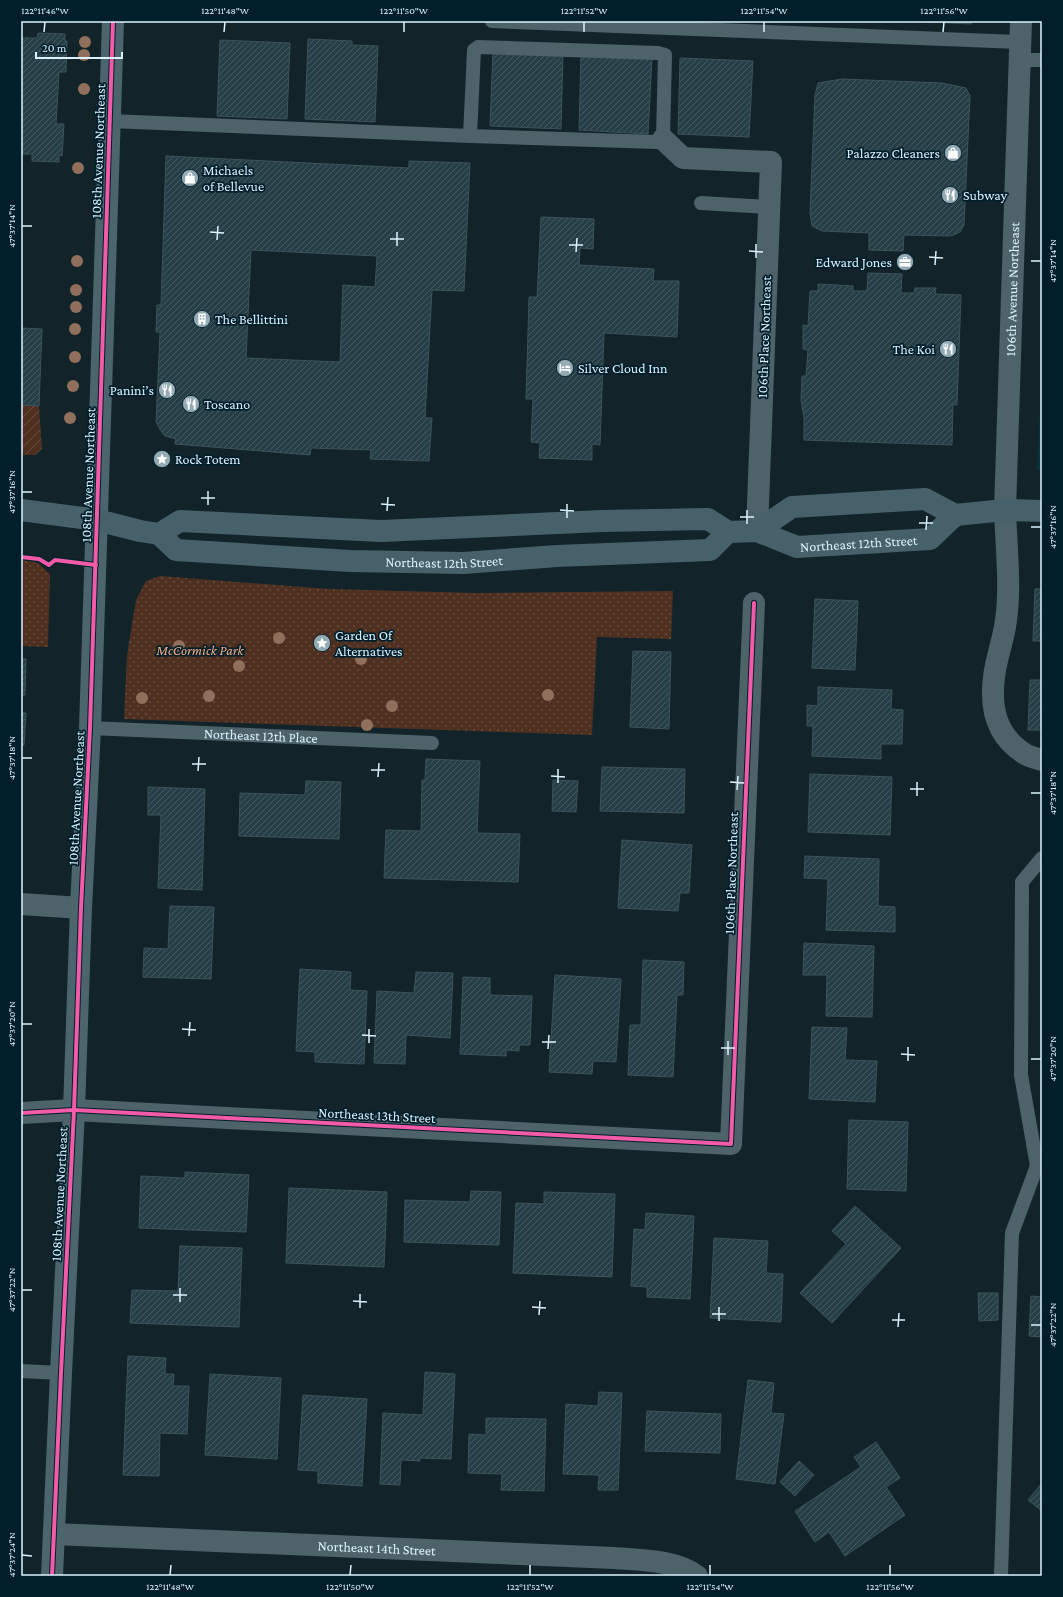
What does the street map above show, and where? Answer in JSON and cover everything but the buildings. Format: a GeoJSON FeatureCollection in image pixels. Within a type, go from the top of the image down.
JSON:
{"type":"FeatureCollection","features":[{"type":"Feature","properties":{"kind":"main road","name":"108th Avenue Northeast"},"geometry":{"type":"LineString","coordinates":[[52,1576],[90,728],[114,21]]}},
{"type":"Feature","properties":{"kind":"main road"},"geometry":{"type":"LineString","coordinates":[[757,531],[792,508],[925,499],[955,515],[1006,510],[1042,511]]}},
{"type":"Feature","properties":{"kind":"main road"},"geometry":{"type":"LineString","coordinates":[[21,510],[97,520],[140,531],[159,534],[180,521],[381,531],[601,521],[708,519],[728,532]]}},
{"type":"Feature","properties":{"kind":"main road","name":"Northeast 12th Street"},"geometry":{"type":"LineString","coordinates":[[159,534],[176,550],[350,560],[463,563],[557,556],[710,550],[728,532],[757,531],[797,547],[930,539],[955,515]]}},
{"type":"Feature","properties":{"kind":"street","name":"106th Avenue Northeast"},"geometry":{"type":"LineString","coordinates":[[1006,510],[1021,41]]}},
{"type":"Feature","properties":{"kind":"street","name":"106th Place Northeast"},"geometry":{"type":"LineString","coordinates":[[663,139],[684,158],[771,162],[757,531]]}},
{"type":"Feature","properties":{"kind":"street"},"geometry":{"type":"LineString","coordinates":[[1006,510],[1008,593],[1006,620],[994,676],[993,702],[997,723],[1009,741],[1025,754],[1042,760]]}},
{"type":"Feature","properties":{"kind":"street","name":"106th Place Northeast"},"geometry":{"type":"LineString","coordinates":[[731,1144],[754,603]]}},
{"type":"Feature","properties":{"kind":"street"},"geometry":{"type":"LineString","coordinates":[[21,904],[82,908]]}},
{"type":"Feature","properties":{"kind":"street","name":"Northeast 13th Street"},"geometry":{"type":"LineString","coordinates":[[21,1113],[74,1110],[731,1144]]}},
{"type":"Feature","properties":{"kind":"street","name":"Northeast 14th Street"},"geometry":{"type":"LineString","coordinates":[[54,1534],[614,1558],[657,1562],[680,1567],[696,1575]]}},
{"type":"Feature","properties":{"kind":"lane"},"geometry":{"type":"LineString","coordinates":[[492,21],[1021,41],[1042,60]]}},
{"type":"Feature","properties":{"kind":"lane"},"geometry":{"type":"LineString","coordinates":[[110,121],[470,136],[658,142],[663,139],[665,55],[658,53],[478,46],[474,50],[470,136]]}},
{"type":"Feature","properties":{"kind":"lane"},"geometry":{"type":"LineString","coordinates":[[701,203],[769,206]]}},
{"type":"Feature","properties":{"kind":"lane","name":"Northeast 12th Place"},"geometry":{"type":"LineString","coordinates":[[90,728],[432,743]]}},
{"type":"Feature","properties":{"kind":"lane"},"geometry":{"type":"LineString","coordinates":[[1001,1576],[1012,1233],[1040,1166],[1021,1075],[1022,882],[1042,858]]}},
{"type":"Feature","properties":{"kind":"lane"},"geometry":{"type":"LineString","coordinates":[[21,1371],[61,1373]]}},
{"type":"Feature","properties":{"kind":"shaded area"},"geometry":{"type":"Polygon","coordinates":[[[1042,366],[1042,470],[1037,470],[1042,366]]]}},
{"type":"Feature","properties":{"kind":"green space"},"geometry":{"type":"Polygon","coordinates":[[[21,405],[39,406],[42,449],[35,455],[21,455],[21,405]]]}},
{"type":"Feature","properties":{"kind":"green space"},"geometry":{"type":"Polygon","coordinates":[[[21,559],[38,563],[50,574],[48,647],[21,646],[21,559]]]}},
{"type":"Feature","properties":{"kind":"green space","name":"McCormick Park"},"geometry":{"type":"Polygon","coordinates":[[[160,576],[329,589],[474,593],[673,591],[671,639],[597,637],[592,735],[124,719],[127,655],[136,600],[146,581],[160,576]]]}},
{"type":"Feature","properties":{"kind":"cycle path"},"geometry":{"type":"LineString","coordinates":[[52,1576],[90,728],[113,21]]}},
{"type":"Feature","properties":{"kind":"cycle path"},"geometry":{"type":"LineString","coordinates":[[21,557],[39,559],[49,565],[55,560],[96,565]]}},
{"type":"Feature","properties":{"kind":"cycle path"},"geometry":{"type":"LineString","coordinates":[[21,1113],[74,1110],[731,1144],[754,603]]}},
{"type":"Feature","properties":{"kind":"place","name":"Palazzo Cleaners"},"geometry":{"type":"Point","coordinates":[953,153]}},
{"type":"Feature","properties":{"kind":"place","name":"Michaels of Bellevue"},"geometry":{"type":"Point","coordinates":[190,178]}},
{"type":"Feature","properties":{"kind":"place","name":"Subway"},"geometry":{"type":"Point","coordinates":[950,195]}},
{"type":"Feature","properties":{"kind":"place","name":"Edward Jones"},"geometry":{"type":"Point","coordinates":[905,262]}},
{"type":"Feature","properties":{"kind":"place","name":"The Bellittini"},"geometry":{"type":"Point","coordinates":[202,319]}},
{"type":"Feature","properties":{"kind":"place","name":"The Koi"},"geometry":{"type":"Point","coordinates":[948,349]}},
{"type":"Feature","properties":{"kind":"place","name":"Silver Cloud Inn"},"geometry":{"type":"Point","coordinates":[565,368]}},
{"type":"Feature","properties":{"kind":"place","name":"Panini’s"},"geometry":{"type":"Point","coordinates":[167,390]}},
{"type":"Feature","properties":{"kind":"place","name":"Toscano"},"geometry":{"type":"Point","coordinates":[191,404]}},
{"type":"Feature","properties":{"kind":"place","name":"Rock Totem"},"geometry":{"type":"Point","coordinates":[162,459]}},
{"type":"Feature","properties":{"kind":"place","name":"Garden Of Alternatives"},"geometry":{"type":"Point","coordinates":[322,643]}}]}
